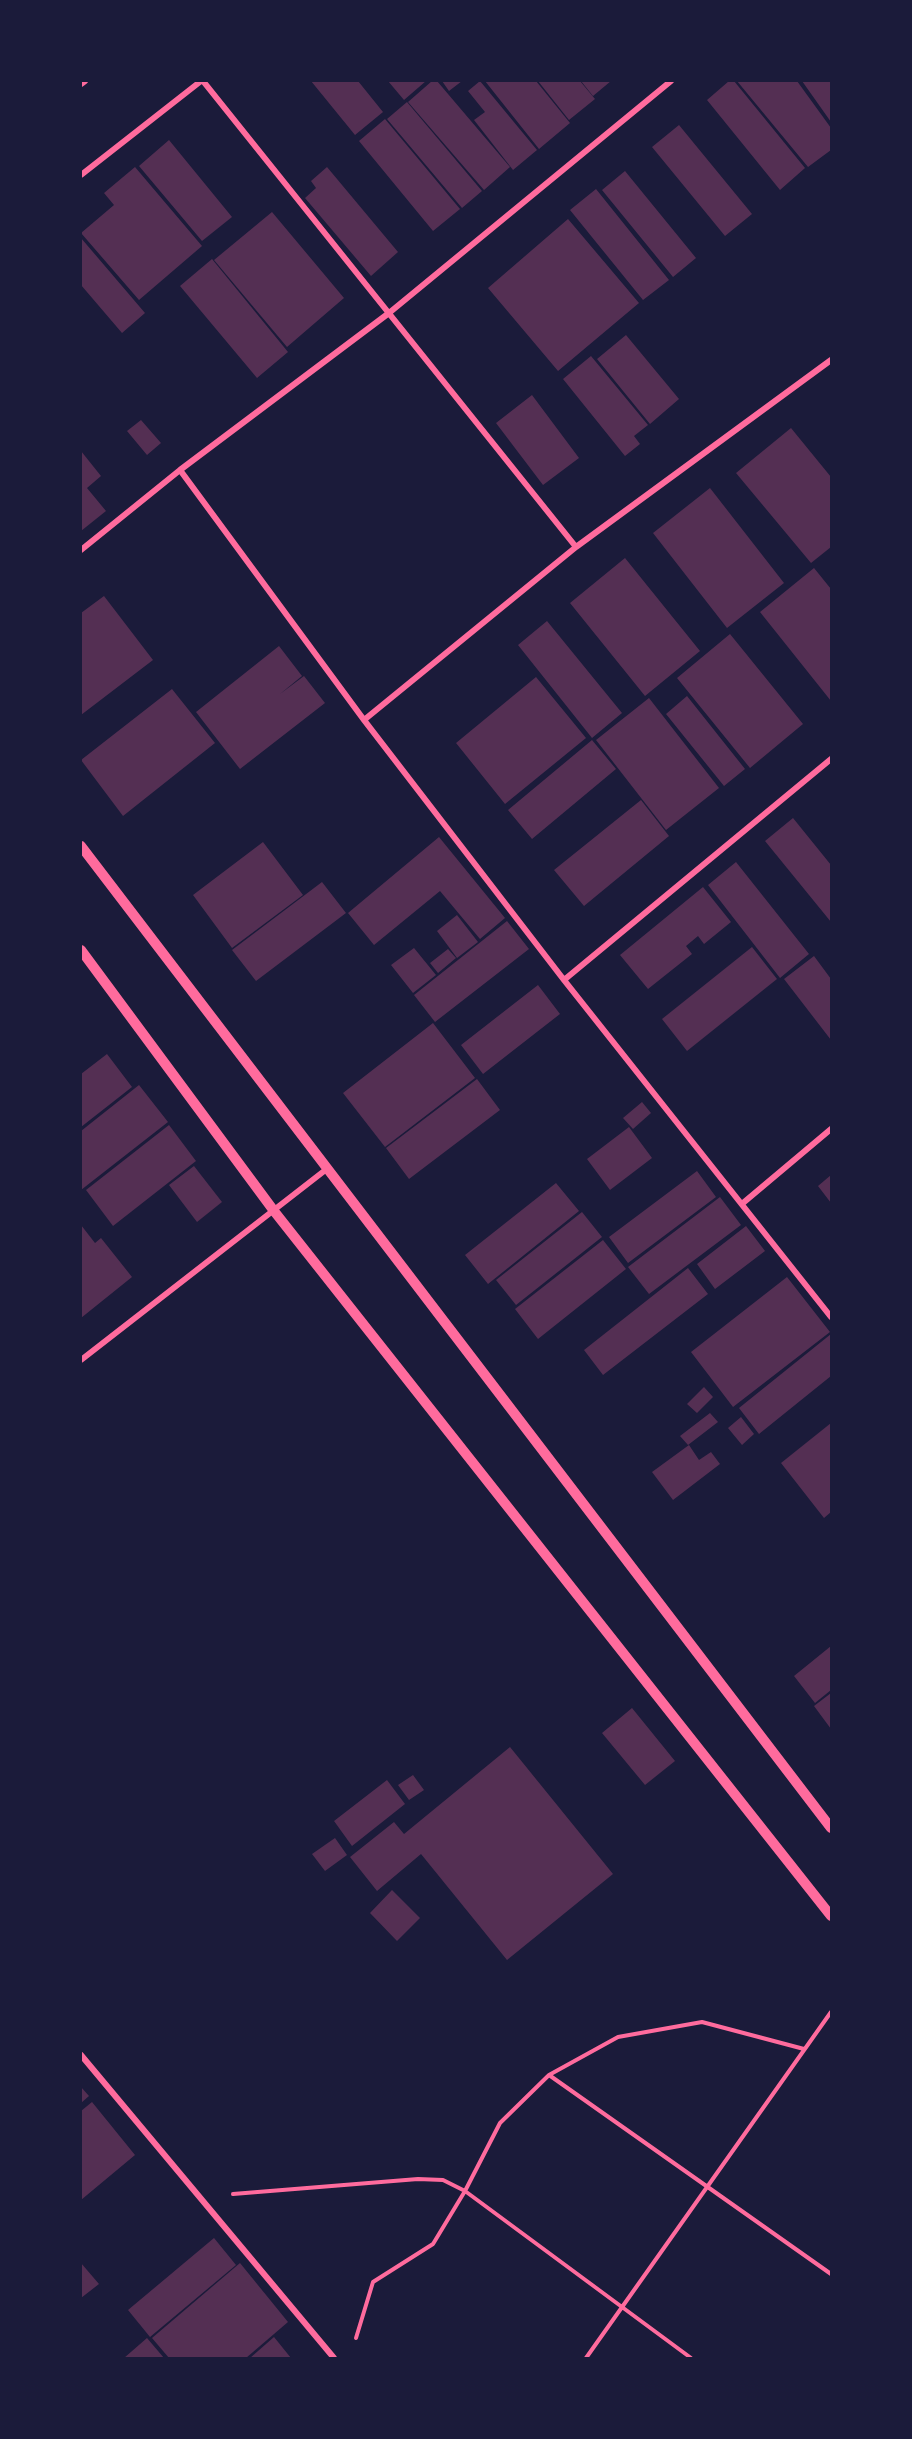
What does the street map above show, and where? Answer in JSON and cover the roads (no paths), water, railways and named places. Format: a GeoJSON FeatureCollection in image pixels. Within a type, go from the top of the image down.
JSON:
{"type":"FeatureCollection","features":[{"type":"Feature","properties":{"kind":"street"},"geometry":{"type":"LineString","coordinates":[[81,84],[85,81]]}},
{"type":"Feature","properties":{"kind":"street"},"geometry":{"type":"LineString","coordinates":[[81,175],[202,81],[576,547]]}},
{"type":"Feature","properties":{"kind":"street"},"geometry":{"type":"LineString","coordinates":[[81,550],[180,470],[389,313],[671,81]]}},
{"type":"Feature","properties":{"kind":"street"},"geometry":{"type":"LineString","coordinates":[[364,720],[576,547],[831,360]]}},
{"type":"Feature","properties":{"kind":"street"},"geometry":{"type":"LineString","coordinates":[[180,470],[364,720],[564,980],[743,1203],[831,1317]]}},
{"type":"Feature","properties":{"kind":"street"},"geometry":{"type":"LineString","coordinates":[[564,980],[831,759]]}},
{"type":"Feature","properties":{"kind":"street"},"geometry":{"type":"LineString","coordinates":[[81,846],[831,1828]]}},
{"type":"Feature","properties":{"kind":"street"},"geometry":{"type":"LineString","coordinates":[[81,950],[274,1211],[831,1916]]}},
{"type":"Feature","properties":{"kind":"street"},"geometry":{"type":"LineString","coordinates":[[743,1203],[831,1130]]}},
{"type":"Feature","properties":{"kind":"street"},"geometry":{"type":"LineString","coordinates":[[81,1360],[328,1168]]}},
{"type":"Feature","properties":{"kind":"street"},"geometry":{"type":"LineString","coordinates":[[81,2055],[334,2358]]}}]}
